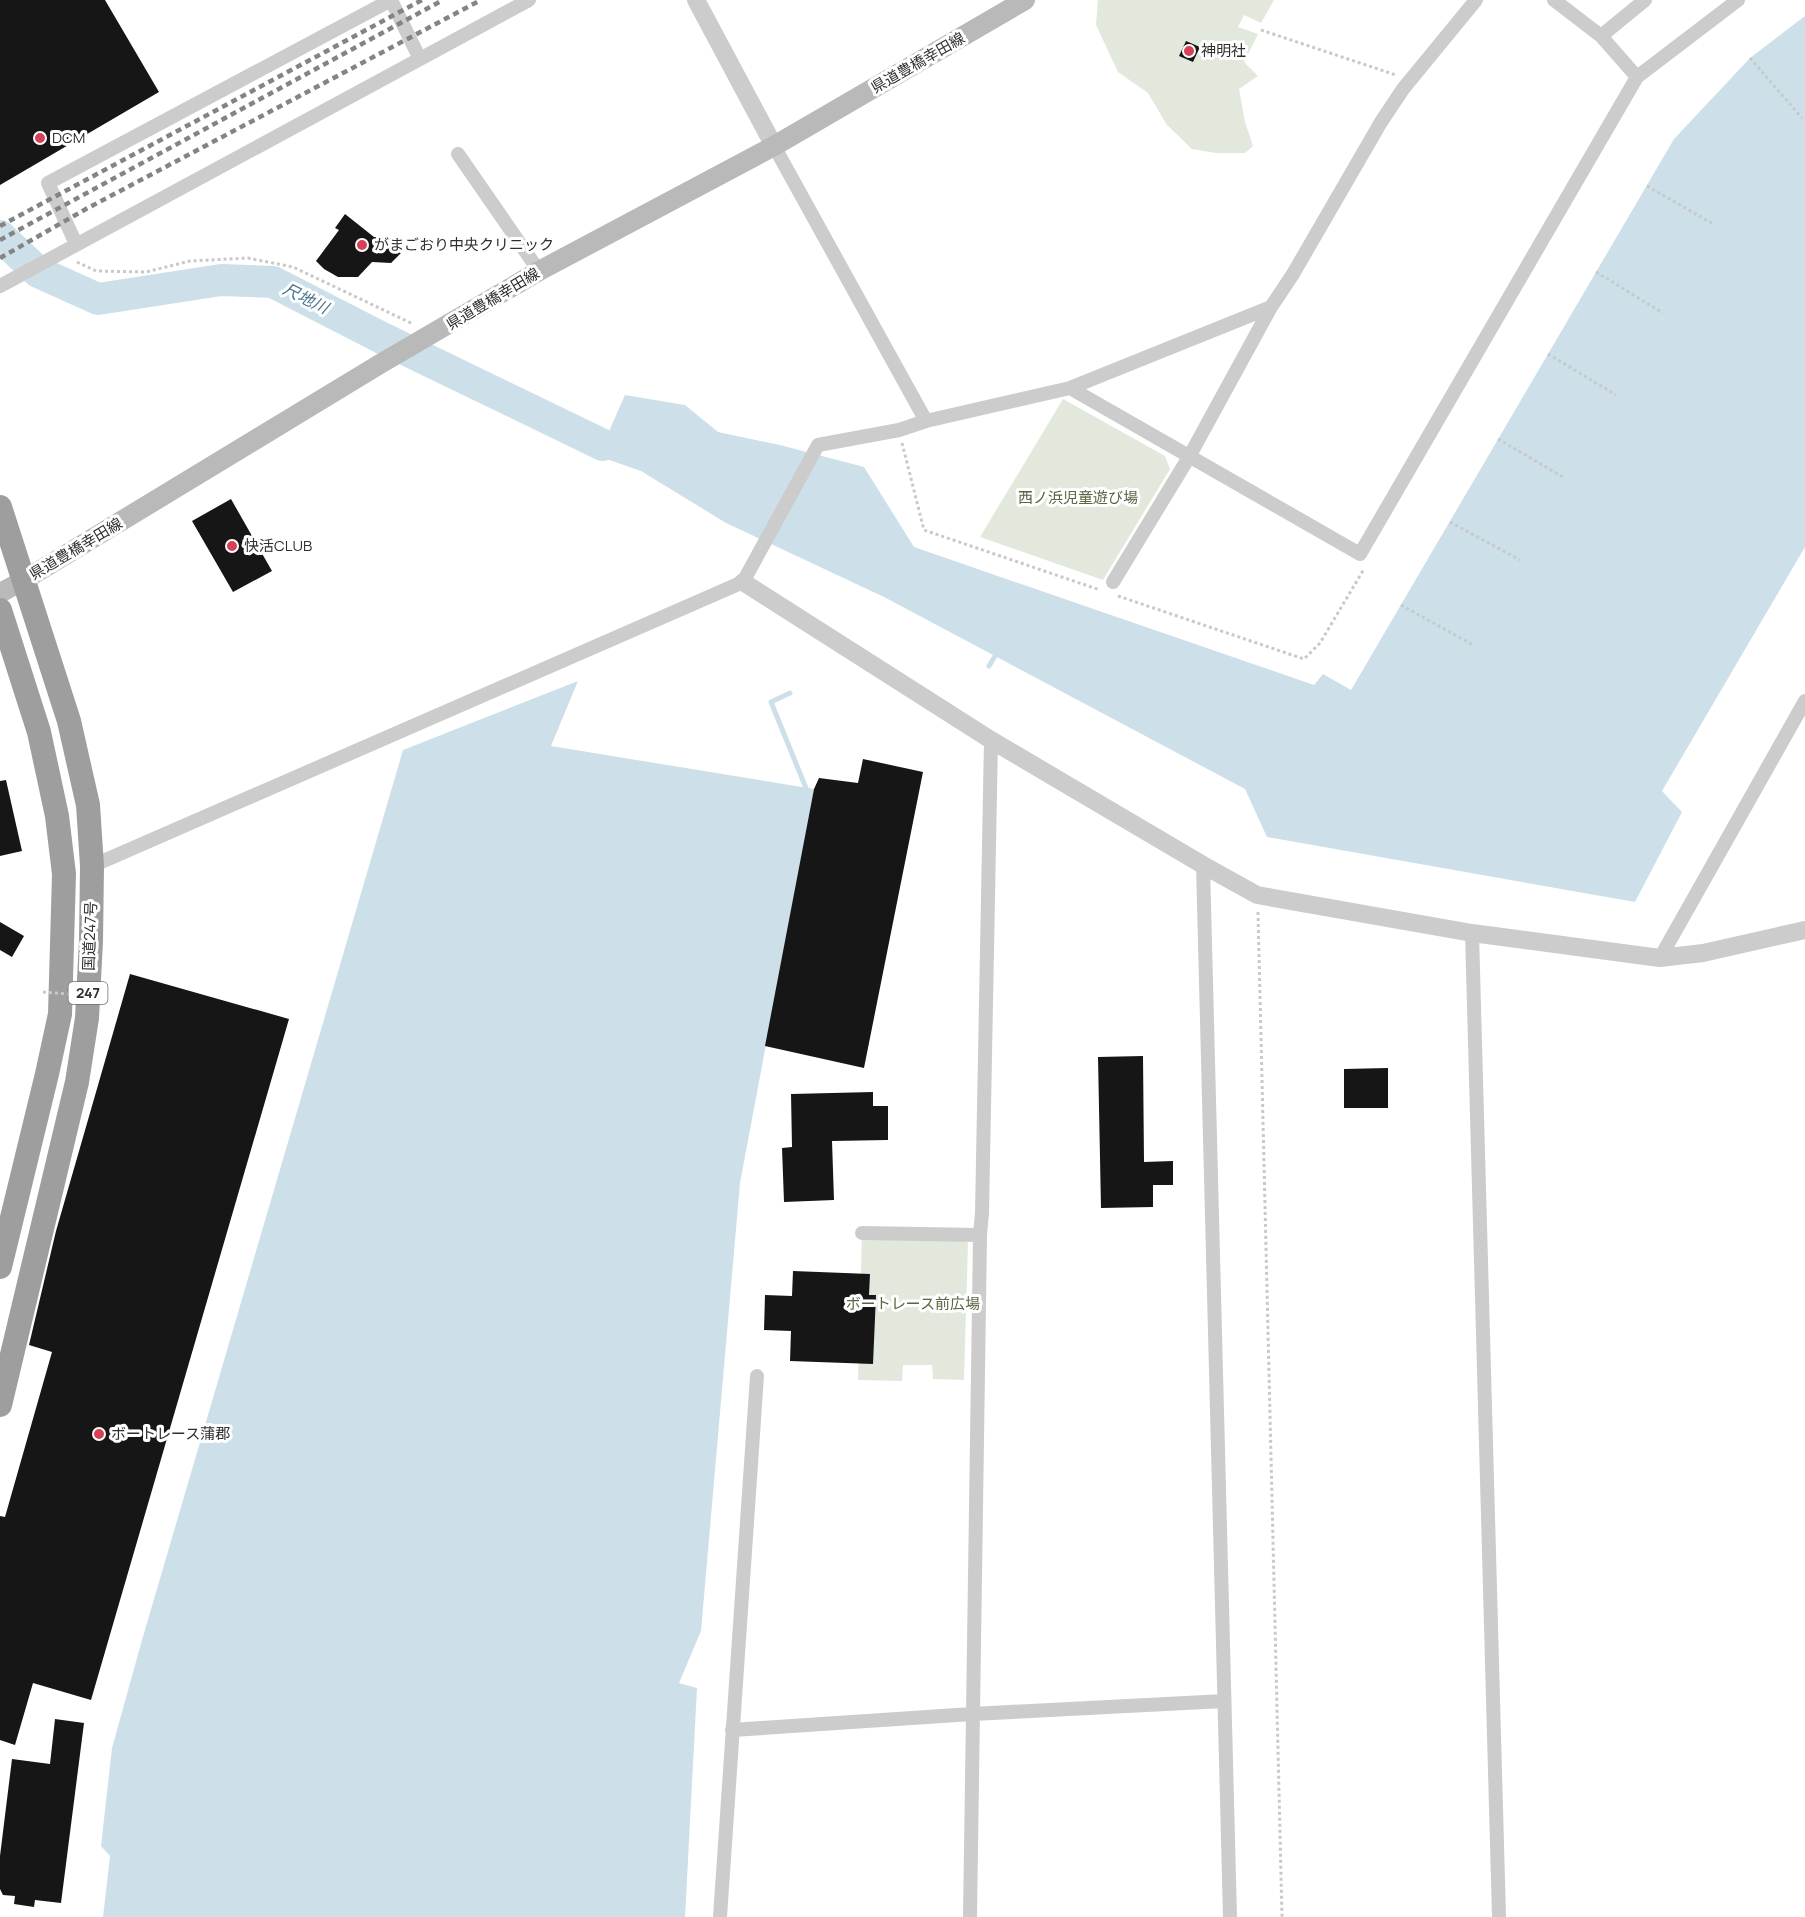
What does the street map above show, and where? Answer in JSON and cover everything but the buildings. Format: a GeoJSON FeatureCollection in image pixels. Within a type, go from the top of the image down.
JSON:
{"type":"FeatureCollection","features":[{"type":"Feature","properties":{"kind":"highway","name":"国道247号"},"geometry":{"type":"LineString","coordinates":[[0,507],[69,721],[88,805],[92,866],[87,1018],[77,1082],[0,1405]]}},
{"type":"Feature","properties":{"kind":"highway","name":"国道247号"},"geometry":{"type":"LineString","coordinates":[[0,610],[39,732],[57,816],[64,874],[60,1014],[0,1267]]}},
{"type":"Feature","properties":{"kind":"main road","name":"県道豊橋幸田線"},"geometry":{"type":"LineString","coordinates":[[0,593],[539,271],[774,146],[1025,0]]}},
{"type":"Feature","properties":{"kind":"street"},"geometry":{"type":"LineString","coordinates":[[66,250],[48,183],[391,0],[420,59]]}},
{"type":"Feature","properties":{"kind":"street"},"geometry":{"type":"LineString","coordinates":[[0,286],[529,0]]}},
{"type":"Feature","properties":{"kind":"street"},"geometry":{"type":"LineString","coordinates":[[696,0],[926,421]]}},
{"type":"Feature","properties":{"kind":"street"},"geometry":{"type":"LineString","coordinates":[[1110,589],[1190,457],[1270,307],[1293,274],[1381,122],[1410,80],[1476,0]]}},
{"type":"Feature","properties":{"kind":"street"},"geometry":{"type":"LineString","coordinates":[[1554,0],[1600,36],[1636,77]]}},
{"type":"Feature","properties":{"kind":"street"},"geometry":{"type":"LineString","coordinates":[[1600,36],[1645,0]]}},
{"type":"Feature","properties":{"kind":"street"},"geometry":{"type":"LineString","coordinates":[[1070,388],[1360,554],[1636,77],[1738,0]]}},
{"type":"Feature","properties":{"kind":"street"},"geometry":{"type":"LineString","coordinates":[[458,154],[539,271]]}},
{"type":"Feature","properties":{"kind":"street"},"geometry":{"type":"LineString","coordinates":[[92,866],[743,582],[818,445],[899,430],[926,421],[1070,388],[1270,307]]}},
{"type":"Feature","properties":{"kind":"street"},"geometry":{"type":"LineString","coordinates":[[743,582],[991,740],[1257,895],[1472,933],[1660,958],[1703,953],[1805,930]]}},
{"type":"Feature","properties":{"kind":"street"},"geometry":{"type":"LineString","coordinates":[[1660,958],[1805,701]]}},
{"type":"Feature","properties":{"kind":"street"},"geometry":{"type":"LineString","coordinates":[[970,1917],[980,1235],[991,740]]}},
{"type":"Feature","properties":{"kind":"street"},"geometry":{"type":"LineString","coordinates":[[1203,865],[1230,1917]]}},
{"type":"Feature","properties":{"kind":"street"},"geometry":{"type":"LineString","coordinates":[[1472,933],[1499,1917]]}},
{"type":"Feature","properties":{"kind":"street"},"geometry":{"type":"LineString","coordinates":[[862,1233],[980,1235]]}},
{"type":"Feature","properties":{"kind":"street"},"geometry":{"type":"LineString","coordinates":[[720,1917],[757,1376]]}},
{"type":"Feature","properties":{"kind":"street"},"geometry":{"type":"LineString","coordinates":[[732,1730],[972,1714],[1224,1701]]}},
{"type":"Feature","properties":{"kind":"path"},"geometry":{"type":"LineString","coordinates":[[1262,30],[1410,80]]}},
{"type":"Feature","properties":{"kind":"path"},"geometry":{"type":"LineString","coordinates":[[1750,58],[1802,118]]}},
{"type":"Feature","properties":{"kind":"path"},"geometry":{"type":"LineString","coordinates":[[1647,186],[1715,225]]}},
{"type":"Feature","properties":{"kind":"path"},"geometry":{"type":"LineString","coordinates":[[66,250],[78,263],[96,271],[146,272],[190,261],[248,258],[293,267],[428,338]]}},
{"type":"Feature","properties":{"kind":"path"},"geometry":{"type":"LineString","coordinates":[[1596,272],[1663,313]]}},
{"type":"Feature","properties":{"kind":"path"},"geometry":{"type":"LineString","coordinates":[[1548,354],[1616,395]]}},
{"type":"Feature","properties":{"kind":"path"},"geometry":{"type":"LineString","coordinates":[[899,430],[924,530],[1110,589],[1304,659],[1320,643],[1368,563]]}},
{"type":"Feature","properties":{"kind":"path"},"geometry":{"type":"LineString","coordinates":[[1498,439],[1565,478]]}},
{"type":"Feature","properties":{"kind":"path"},"geometry":{"type":"LineString","coordinates":[[1450,522],[1520,560]]}},
{"type":"Feature","properties":{"kind":"path"},"geometry":{"type":"LineString","coordinates":[[1401,605],[1473,645]]}},
{"type":"Feature","properties":{"kind":"path"},"geometry":{"type":"LineString","coordinates":[[1257,895],[1282,1917]]}},
{"type":"Feature","properties":{"kind":"path"},"geometry":{"type":"LineString","coordinates":[[43,992],[105,997]]}},
{"type":"Feature","properties":{"kind":"green space"},"geometry":{"type":"Polygon","coordinates":[[[1098,0],[1274,0],[1261,23],[1244,15],[1238,27],[1258,34],[1244,62],[1258,76],[1239,89],[1245,122],[1253,146],[1245,153],[1216,153],[1192,149],[1167,125],[1148,93],[1118,72],[1096,25],[1098,0]]]}},
{"type":"Feature","properties":{"kind":"green space","name":"西ノ浜児童遊び場"},"geometry":{"type":"Polygon","coordinates":[[[1063,399],[1165,456],[1170,469],[1103,580],[980,537],[1063,399]]]}},
{"type":"Feature","properties":{"kind":"green space","name":"ボートレース前広場"},"geometry":{"type":"Polygon","coordinates":[[[862,1233],[957,1235],[968,1243],[964,1380],[933,1379],[932,1365],[903,1365],[902,1381],[858,1380],[862,1233]]]}},
{"type":"Feature","properties":{"kind":"shaded area"},"geometry":{"type":"Polygon","coordinates":[[[1805,16],[1805,547],[1662,791],[1682,812],[1635,902],[1267,837],[1245,789],[884,597],[726,523],[641,471],[598,456],[625,395],[685,405],[718,432],[780,445],[864,467],[914,547],[1314,685],[1323,674],[1351,690],[1674,139],[1750,58],[1805,16]]]}},
{"type":"Feature","properties":{"kind":"shaded area","name":"ボートレース蒲郡"},"geometry":{"type":"Polygon","coordinates":[[[578,681],[551,746],[814,789],[740,1183],[701,1631],[679,1683],[697,1688],[685,1917],[103,1917],[110,1856],[101,1846],[112,1748],[403,750],[578,681]]]}},
{"type":"Feature","properties":{"kind":"waterway","name":"尺地川"},"geometry":{"type":"LineString","coordinates":[[0,236],[38,272],[98,299],[221,280],[273,282],[382,338],[603,445]]}},
{"type":"Feature","properties":{"kind":"waterway"},"geometry":{"type":"LineString","coordinates":[[989,666],[995,656]]}},
{"type":"Feature","properties":{"kind":"waterway"},"geometry":{"type":"LineString","coordinates":[[790,693],[771,702],[806,788],[804,792]]}},
{"type":"Feature","properties":{"kind":"railway"},"geometry":{"type":"LineString","coordinates":[[0,226],[422,0]]}},
{"type":"Feature","properties":{"kind":"railway"},"geometry":{"type":"LineString","coordinates":[[0,240],[443,0]]}},
{"type":"Feature","properties":{"kind":"railway"},"geometry":{"type":"LineString","coordinates":[[0,258],[86,209],[481,0]]}},
{"type":"Feature","properties":{"kind":"place","name":"神明社"},"geometry":{"type":"Point","coordinates":[1189,51]}},
{"type":"Feature","properties":{"kind":"place","name":"DCM"},"geometry":{"type":"Point","coordinates":[40,138]}},
{"type":"Feature","properties":{"kind":"place","name":"がまごおり中央クリニック"},"geometry":{"type":"Point","coordinates":[362,245]}},
{"type":"Feature","properties":{"kind":"place","name":"快活CLUB"},"geometry":{"type":"Point","coordinates":[232,546]}},
{"type":"Feature","properties":{"kind":"place","name":"ボートレース蒲郡"},"geometry":{"type":"Point","coordinates":[99,1434]}}]}
